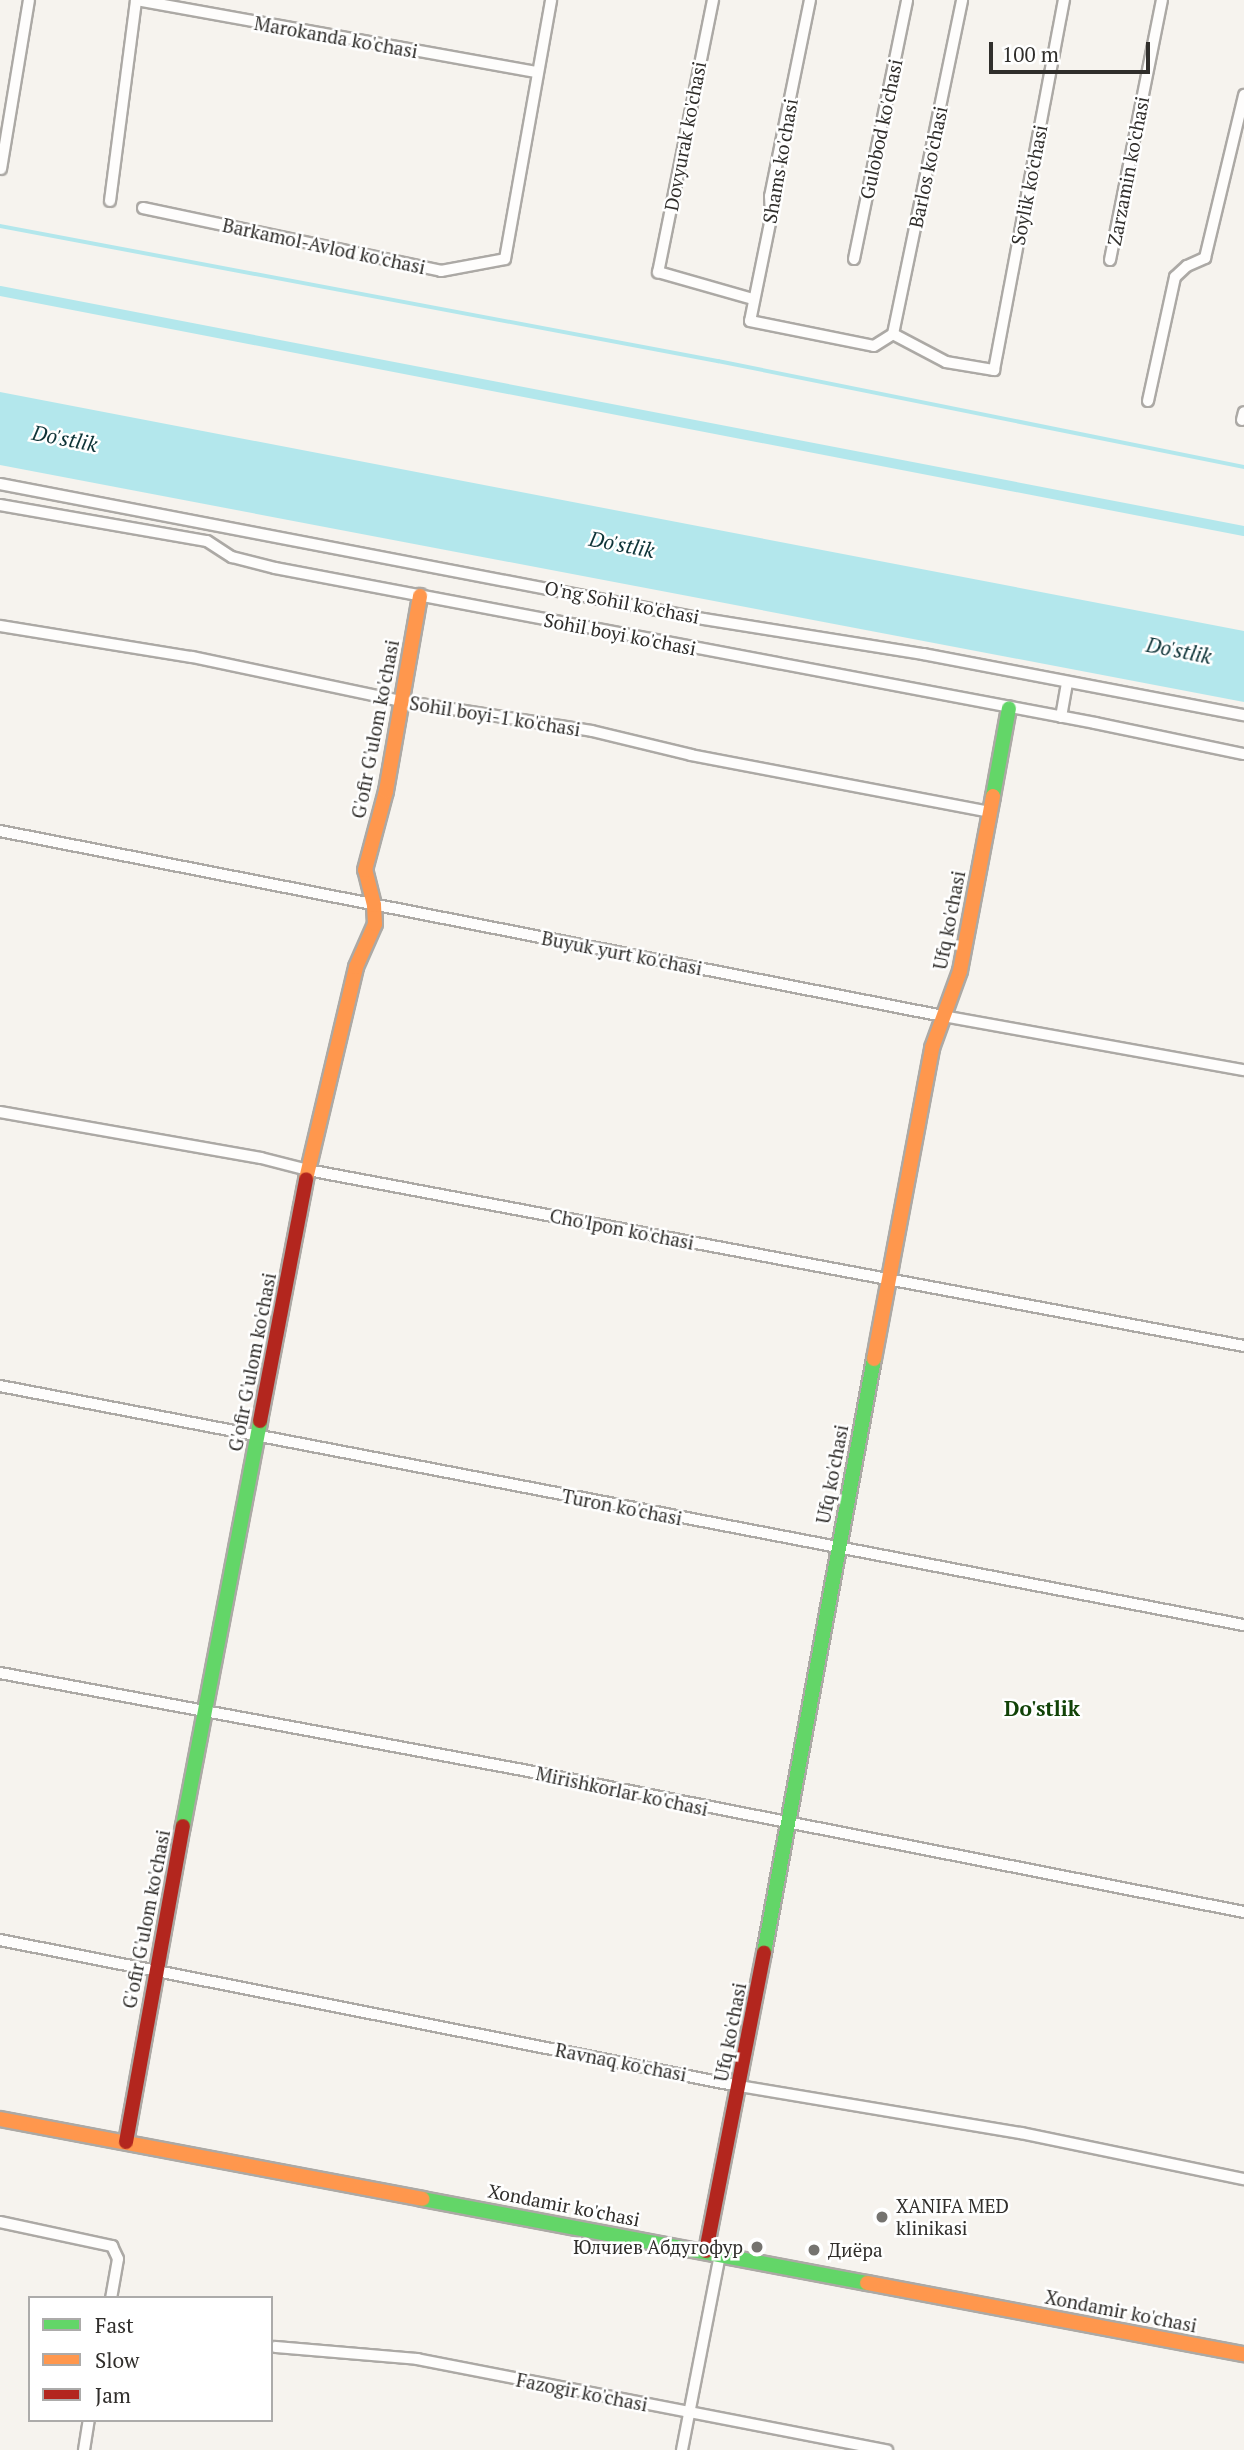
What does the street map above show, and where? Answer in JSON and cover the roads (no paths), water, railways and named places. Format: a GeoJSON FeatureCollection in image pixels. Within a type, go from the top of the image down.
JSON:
{"type":"FeatureCollection","features":[{"type":"Feature","properties":{"kind":"street"},"geometry":{"type":"LineString","coordinates":[[2,169],[30,0]]}},
{"type":"Feature","properties":{"kind":"street"},"geometry":{"type":"LineString","coordinates":[[110,201],[136,0]]}},
{"type":"Feature","properties":{"kind":"street","name":"Marokanda ko'chasi"},"geometry":{"type":"LineString","coordinates":[[136,0],[537,72]]}},
{"type":"Feature","properties":{"kind":"street"},"geometry":{"type":"LineString","coordinates":[[537,72],[551,0]]}},
{"type":"Feature","properties":{"kind":"street","name":"Dovyurak ko'chasi"},"geometry":{"type":"LineString","coordinates":[[713,0],[658,272],[753,299]]}},
{"type":"Feature","properties":{"kind":"street","name":"Shams ko'chasi"},"geometry":{"type":"LineString","coordinates":[[810,0],[770,196],[771,218],[750,321],[874,346],[892,334]]}},
{"type":"Feature","properties":{"kind":"street","name":"Gulobod ko'chasi"},"geometry":{"type":"LineString","coordinates":[[854,259],[907,0]]}},
{"type":"Feature","properties":{"kind":"street","name":"Barlos ko'chasi"},"geometry":{"type":"LineString","coordinates":[[892,334],[962,0]]}},
{"type":"Feature","properties":{"kind":"street","name":"Soylik ko'chasi"},"geometry":{"type":"LineString","coordinates":[[892,334],[946,362],[994,370],[1064,0]]}},
{"type":"Feature","properties":{"kind":"street","name":"Zarzamin ko'chasi"},"geometry":{"type":"LineString","coordinates":[[1110,260],[1163,0]]}},
{"type":"Feature","properties":{"kind":"street","name":"Barkamol-Avlod ko'chasi"},"geometry":{"type":"LineString","coordinates":[[143,208],[441,271],[505,259],[537,72]]}},
{"type":"Feature","properties":{"kind":"street"},"geometry":{"type":"LineString","coordinates":[[1148,401],[1175,277],[1187,266],[1205,258],[1244,95]]}},
{"type":"Feature","properties":{"kind":"street","name":"O'ng Sohil ko'chasi"},"geometry":{"type":"LineString","coordinates":[[0,484],[704,619],[923,654],[1244,715]]}},
{"type":"Feature","properties":{"kind":"street","name":"Sohil boyi ko'chasi"},"geometry":{"type":"LineString","coordinates":[[0,505],[207,541],[232,556],[275,568],[1244,754]]}},
{"type":"Feature","properties":{"kind":"street","name":"G'ofir G'ulom ko'chasi"},"geometry":{"type":"LineString","coordinates":[[126,2142],[145,2023],[207,1711],[308,1170],[356,967],[375,924],[374,905],[365,870],[386,791],[420,596]]}},
{"type":"Feature","properties":{"kind":"street","name":"Sohil boyi-1 ko'chasi"},"geometry":{"type":"LineString","coordinates":[[0,626],[192,657],[401,701],[592,731],[691,755],[989,812]]}},
{"type":"Feature","properties":{"kind":"street"},"geometry":{"type":"LineString","coordinates":[[1061,717],[1067,683]]}},
{"type":"Feature","properties":{"kind":"street","name":"Ufq ko'chasi"},"geometry":{"type":"LineString","coordinates":[[713,2252],[739,2086],[932,1048],[960,971],[1009,708]]}},
{"type":"Feature","properties":{"kind":"street","name":"Buyuk yurt ko'chasi"},"geometry":{"type":"LineString","coordinates":[[0,831],[943,1016],[1244,1070]]}},
{"type":"Feature","properties":{"kind":"street","name":"Cho'lpon ko'chasi"},"geometry":{"type":"LineString","coordinates":[[0,1112],[261,1158],[308,1170],[1244,1346]]}},
{"type":"Feature","properties":{"kind":"street","name":"Turon ko'chasi"},"geometry":{"type":"LineString","coordinates":[[0,1386],[793,1541],[838,1546],[1244,1625]]}},
{"type":"Feature","properties":{"kind":"street","name":"Mirishkorlar ko'chasi"},"geometry":{"type":"LineString","coordinates":[[0,1673],[1244,1912]]}},
{"type":"Feature","properties":{"kind":"street","name":"Ravnaq ko'chasi"},"geometry":{"type":"LineString","coordinates":[[0,1940],[739,2086],[1021,2133],[1244,2179]]}},
{"type":"Feature","properties":{"kind":"street","name":"Xondamir ko'chasi"},"geometry":{"type":"LineString","coordinates":[[0,2119],[1244,2354]]}},
{"type":"Feature","properties":{"kind":"street"},"geometry":{"type":"LineString","coordinates":[[0,2223],[105,2242],[111,2246],[118,2259],[111,2296]]}},
{"type":"Feature","properties":{"kind":"street"},"geometry":{"type":"LineString","coordinates":[[682,2450],[713,2252]]}},
{"type":"Feature","properties":{"kind":"street","name":"Fazogir ko'chasi"},"geometry":{"type":"LineString","coordinates":[[275,2347],[417,2359],[887,2450]]}},
{"type":"Feature","properties":{"kind":"street"},"geometry":{"type":"LineString","coordinates":[[84,2450],[89,2422]]}},
{"type":"Feature","properties":{"kind":"water"},"geometry":{"type":"Polygon","coordinates":[[[0,392],[1244,631],[1244,702],[0,465],[0,392]]]}},
{"type":"Feature","properties":{"kind":"waterway"},"geometry":{"type":"LineString","coordinates":[[0,226],[718,361],[1244,467]]}},
{"type":"Feature","properties":{"kind":"waterway"},"geometry":{"type":"LineString","coordinates":[[0,291],[1244,531]]}},
{"type":"Feature","properties":{"kind":"place","name":"XANIFA MED klinikasi"},"geometry":{"type":"Point","coordinates":[882,2217]}},
{"type":"Feature","properties":{"kind":"place","name":"Юлчиев Абдугофур"},"geometry":{"type":"Point","coordinates":[757,2247]}},
{"type":"Feature","properties":{"kind":"place","name":"Диёра"},"geometry":{"type":"Point","coordinates":[814,2250]}},
{"type":"Feature","properties":{"kind":"district","name":"Do'stlik"},"geometry":{"type":"Point","coordinates":[1042,1708]}}]}
